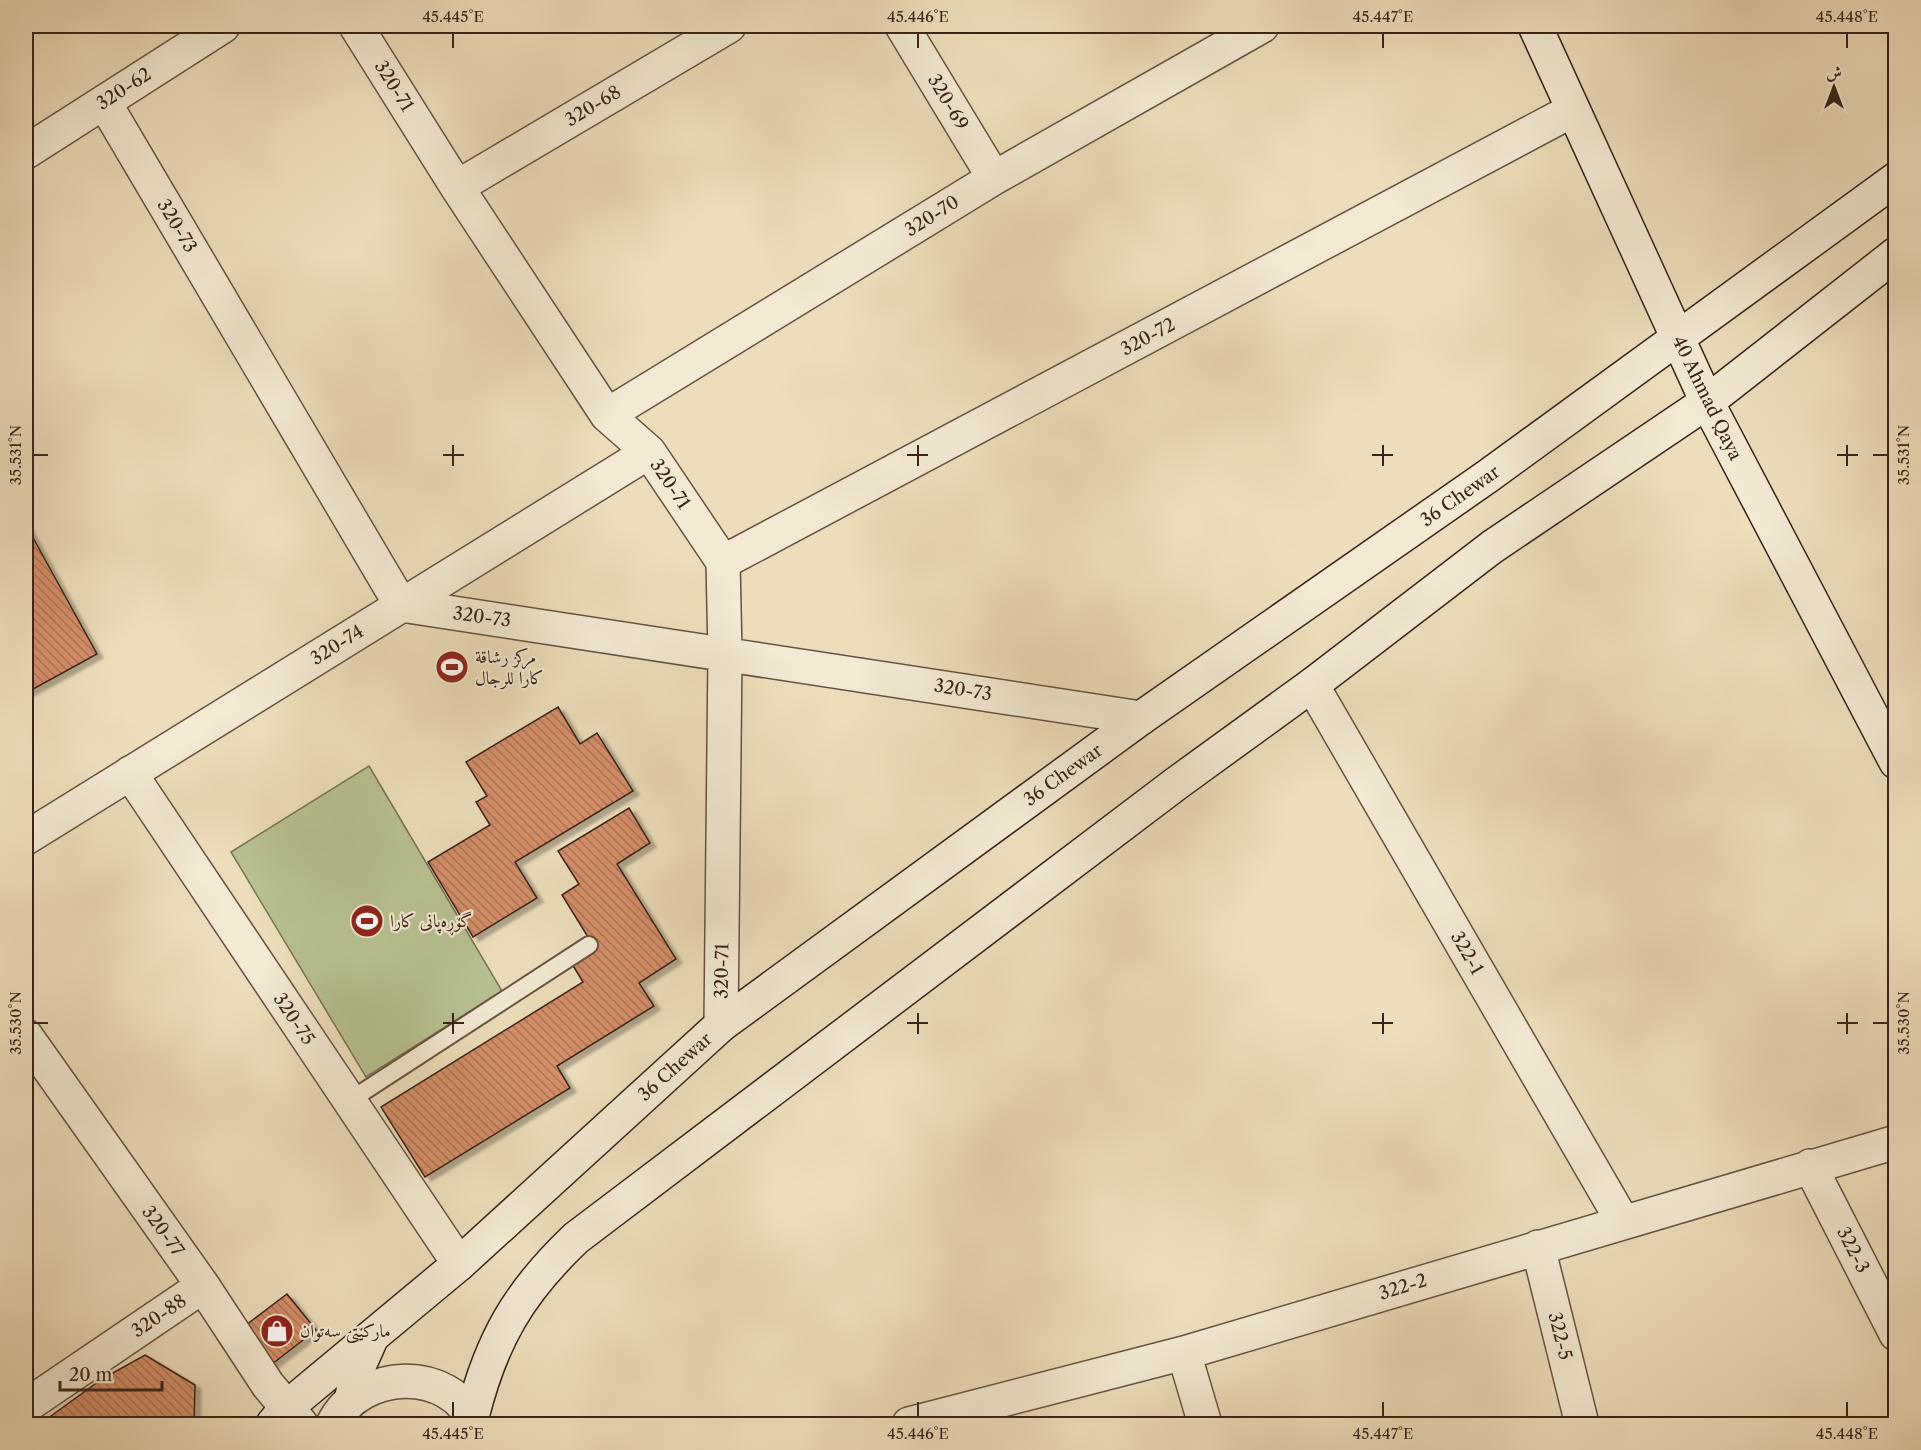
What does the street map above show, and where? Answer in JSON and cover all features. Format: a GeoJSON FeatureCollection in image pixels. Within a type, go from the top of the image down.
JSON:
{"type":"FeatureCollection","features":[{"type":"Feature","properties":{"kind":"street","name":"320-62"},"geometry":{"type":"LineString","coordinates":[[26,152],[223,26]]}},
{"type":"Feature","properties":{"kind":"street","name":"320-71"},"geometry":{"type":"LineString","coordinates":[[356,26],[457,187],[607,415],[649,452],[723,562],[725,654],[721,1025]]}},
{"type":"Feature","properties":{"kind":"street","name":"320-68"},"geometry":{"type":"LineString","coordinates":[[457,187],[729,26]]}},
{"type":"Feature","properties":{"kind":"street","name":"320-69"},"geometry":{"type":"LineString","coordinates":[[902,26],[994,178]]}},
{"type":"Feature","properties":{"kind":"street","name":"320-70"},"geometry":{"type":"LineString","coordinates":[[607,415],[994,178],[1215,37],[1262,26]]}},
{"type":"Feature","properties":{"kind":"street","name":"40 Ahmad Qaya"},"geometry":{"type":"LineString","coordinates":[[1535,26],[1707,402],[1896,762]]}},
{"type":"Feature","properties":{"kind":"street","name":"320-73"},"geometry":{"type":"LineString","coordinates":[[104,102],[401,605],[1141,718]]}},
{"type":"Feature","properties":{"kind":"street","name":"320-72"},"geometry":{"type":"LineString","coordinates":[[723,562],[1573,110]]}},
{"type":"Feature","properties":{"kind":"street","name":"36 Chewar"},"geometry":{"type":"LineString","coordinates":[[287,1419],[374,1335],[459,1264],[721,1025],[1141,718],[1488,476],[1896,179]]}},
{"type":"Feature","properties":{"kind":"street"},"geometry":{"type":"LineString","coordinates":[[474,1421],[480,1383],[509,1318],[528,1289],[550,1262],[576,1238],[1492,547],[1707,402],[1896,254]]}},
{"type":"Feature","properties":{"kind":"street","name":"320-74"},"geometry":{"type":"LineString","coordinates":[[26,838],[649,452]]}},
{"type":"Feature","properties":{"kind":"street","name":"322-1"},"geometry":{"type":"LineString","coordinates":[[1312,685],[1623,1222]]}},
{"type":"Feature","properties":{"kind":"street","name":"320-75"},"geometry":{"type":"LineString","coordinates":[[130,773],[459,1264]]}},
{"type":"Feature","properties":{"kind":"street","name":"320-77"},"geometry":{"type":"LineString","coordinates":[[31,1058],[203,1286],[268,1385],[287,1419]]}},
{"type":"Feature","properties":{"kind":"street","name":"322-2"},"geometry":{"type":"LineString","coordinates":[[909,1425],[1184,1353],[1896,1142]]}},
{"type":"Feature","properties":{"kind":"street","name":"322-3"},"geometry":{"type":"LineString","coordinates":[[1810,1166],[1896,1334]]}},
{"type":"Feature","properties":{"kind":"street","name":"322-5"},"geometry":{"type":"LineString","coordinates":[[1538,1247],[1582,1425]]}},
{"type":"Feature","properties":{"kind":"street","name":"320-88"},"geometry":{"type":"LineString","coordinates":[[26,1406],[203,1286]]}},
{"type":"Feature","properties":{"kind":"street"},"geometry":{"type":"LineString","coordinates":[[342,1412],[359,1366],[374,1335]]}},
{"type":"Feature","properties":{"kind":"street"},"geometry":{"type":"LineString","coordinates":[[1184,1353],[1205,1425]]}},
{"type":"Feature","properties":{"kind":"street"},"geometry":{"type":"LineString","coordinates":[[342,1412],[375,1385],[401,1380],[429,1383],[453,1396],[474,1421]]}},
{"type":"Feature","properties":{"kind":"lane"},"geometry":{"type":"LineString","coordinates":[[350,1101],[589,945]]}},
{"type":"Feature","properties":{"kind":"green space","name":"گۆڕەپانی کارا"},"geometry":{"type":"Polygon","coordinates":[[[369,766],[502,991],[366,1077],[231,852],[369,766]]]}},
{"type":"Feature","properties":{"kind":"building"},"geometry":{"type":"Polygon","coordinates":[[[26,525],[97,654],[26,693],[26,525]]]}},
{"type":"Feature","properties":{"kind":"building"},"geometry":{"type":"Polygon","coordinates":[[[558,707],[580,744],[597,733],[633,791],[515,862],[537,898],[473,937],[428,862],[490,825],[476,802],[487,796],[466,762],[558,707]]]}},
{"type":"Feature","properties":{"kind":"building"},"geometry":{"type":"Polygon","coordinates":[[[629,808],[650,843],[617,864],[676,959],[639,983],[654,1006],[557,1066],[570,1088],[425,1177],[381,1107],[583,982],[569,959],[593,945],[562,895],[579,884],[558,851],[629,808]]]}},
{"type":"Feature","properties":{"kind":"building","name":"مارکێتی سەتوان"},"geometry":{"type":"Polygon","coordinates":[[[287,1294],[316,1330],[267,1368],[238,1331],[287,1294]]]}},
{"type":"Feature","properties":{"kind":"building"},"geometry":{"type":"Polygon","coordinates":[[[145,1355],[195,1385],[194,1424],[40,1424],[102,1379],[145,1355]]]}},
{"type":"Feature","properties":{"kind":"place","name":"مركز رشاقة كارا للرجال"},"geometry":{"type":"Point","coordinates":[452,667]}},
{"type":"Feature","properties":{"kind":"place","name":"گۆڕەپانی کارا"},"geometry":{"type":"Point","coordinates":[367,921]}},
{"type":"Feature","properties":{"kind":"place","name":"مارکێتی سەتوان"},"geometry":{"type":"Point","coordinates":[277,1331]}}]}
